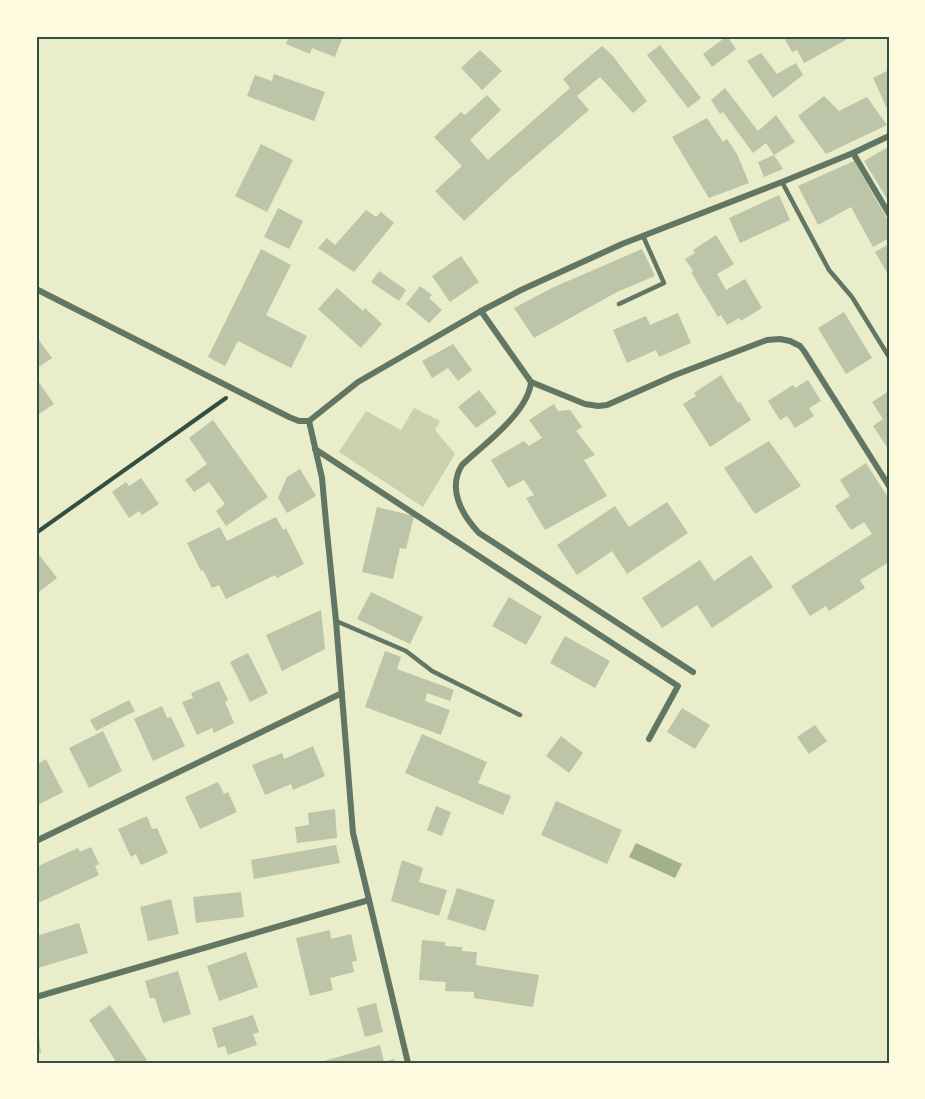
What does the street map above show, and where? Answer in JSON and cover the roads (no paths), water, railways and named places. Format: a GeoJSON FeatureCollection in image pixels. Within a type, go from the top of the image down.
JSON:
{"type":"FeatureCollection","features":[{"type":"Feature","properties":{"kind":"street"},"geometry":{"type":"LineString","coordinates":[[36,289],[276,411],[299,421],[309,421],[358,382],[481,311],[532,285],[622,244],[782,182],[889,136]]}},
{"type":"Feature","properties":{"kind":"street"},"geometry":{"type":"LineString","coordinates":[[853,153],[889,214]]}},
{"type":"Feature","properties":{"kind":"street"},"geometry":{"type":"LineString","coordinates":[[481,311],[531,382],[585,404],[598,406],[607,405],[675,375],[760,342],[776,339],[790,341],[804,351],[889,486]]}},
{"type":"Feature","properties":{"kind":"street"},"geometry":{"type":"LineString","coordinates":[[531,382],[526,400],[517,414],[462,465],[458,472],[455,489],[461,509],[479,534],[693,672]]}},
{"type":"Feature","properties":{"kind":"street"},"geometry":{"type":"LineString","coordinates":[[309,421],[322,478],[353,833],[408,1063]]}},
{"type":"Feature","properties":{"kind":"street"},"geometry":{"type":"LineString","coordinates":[[315,449],[678,686],[649,739]]}},
{"type":"Feature","properties":{"kind":"street"},"geometry":{"type":"LineString","coordinates":[[36,841],[342,693]]}},
{"type":"Feature","properties":{"kind":"street"},"geometry":{"type":"LineString","coordinates":[[36,997],[369,900]]}},
{"type":"Feature","properties":{"kind":"lane"},"geometry":{"type":"LineString","coordinates":[[782,182],[829,270],[852,297],[889,357]]}},
{"type":"Feature","properties":{"kind":"lane"},"geometry":{"type":"LineString","coordinates":[[619,304],[664,283],[644,236]]}},
{"type":"Feature","properties":{"kind":"lane"},"geometry":{"type":"LineString","coordinates":[[336,621],[406,651],[432,671],[520,715]]}}]}
